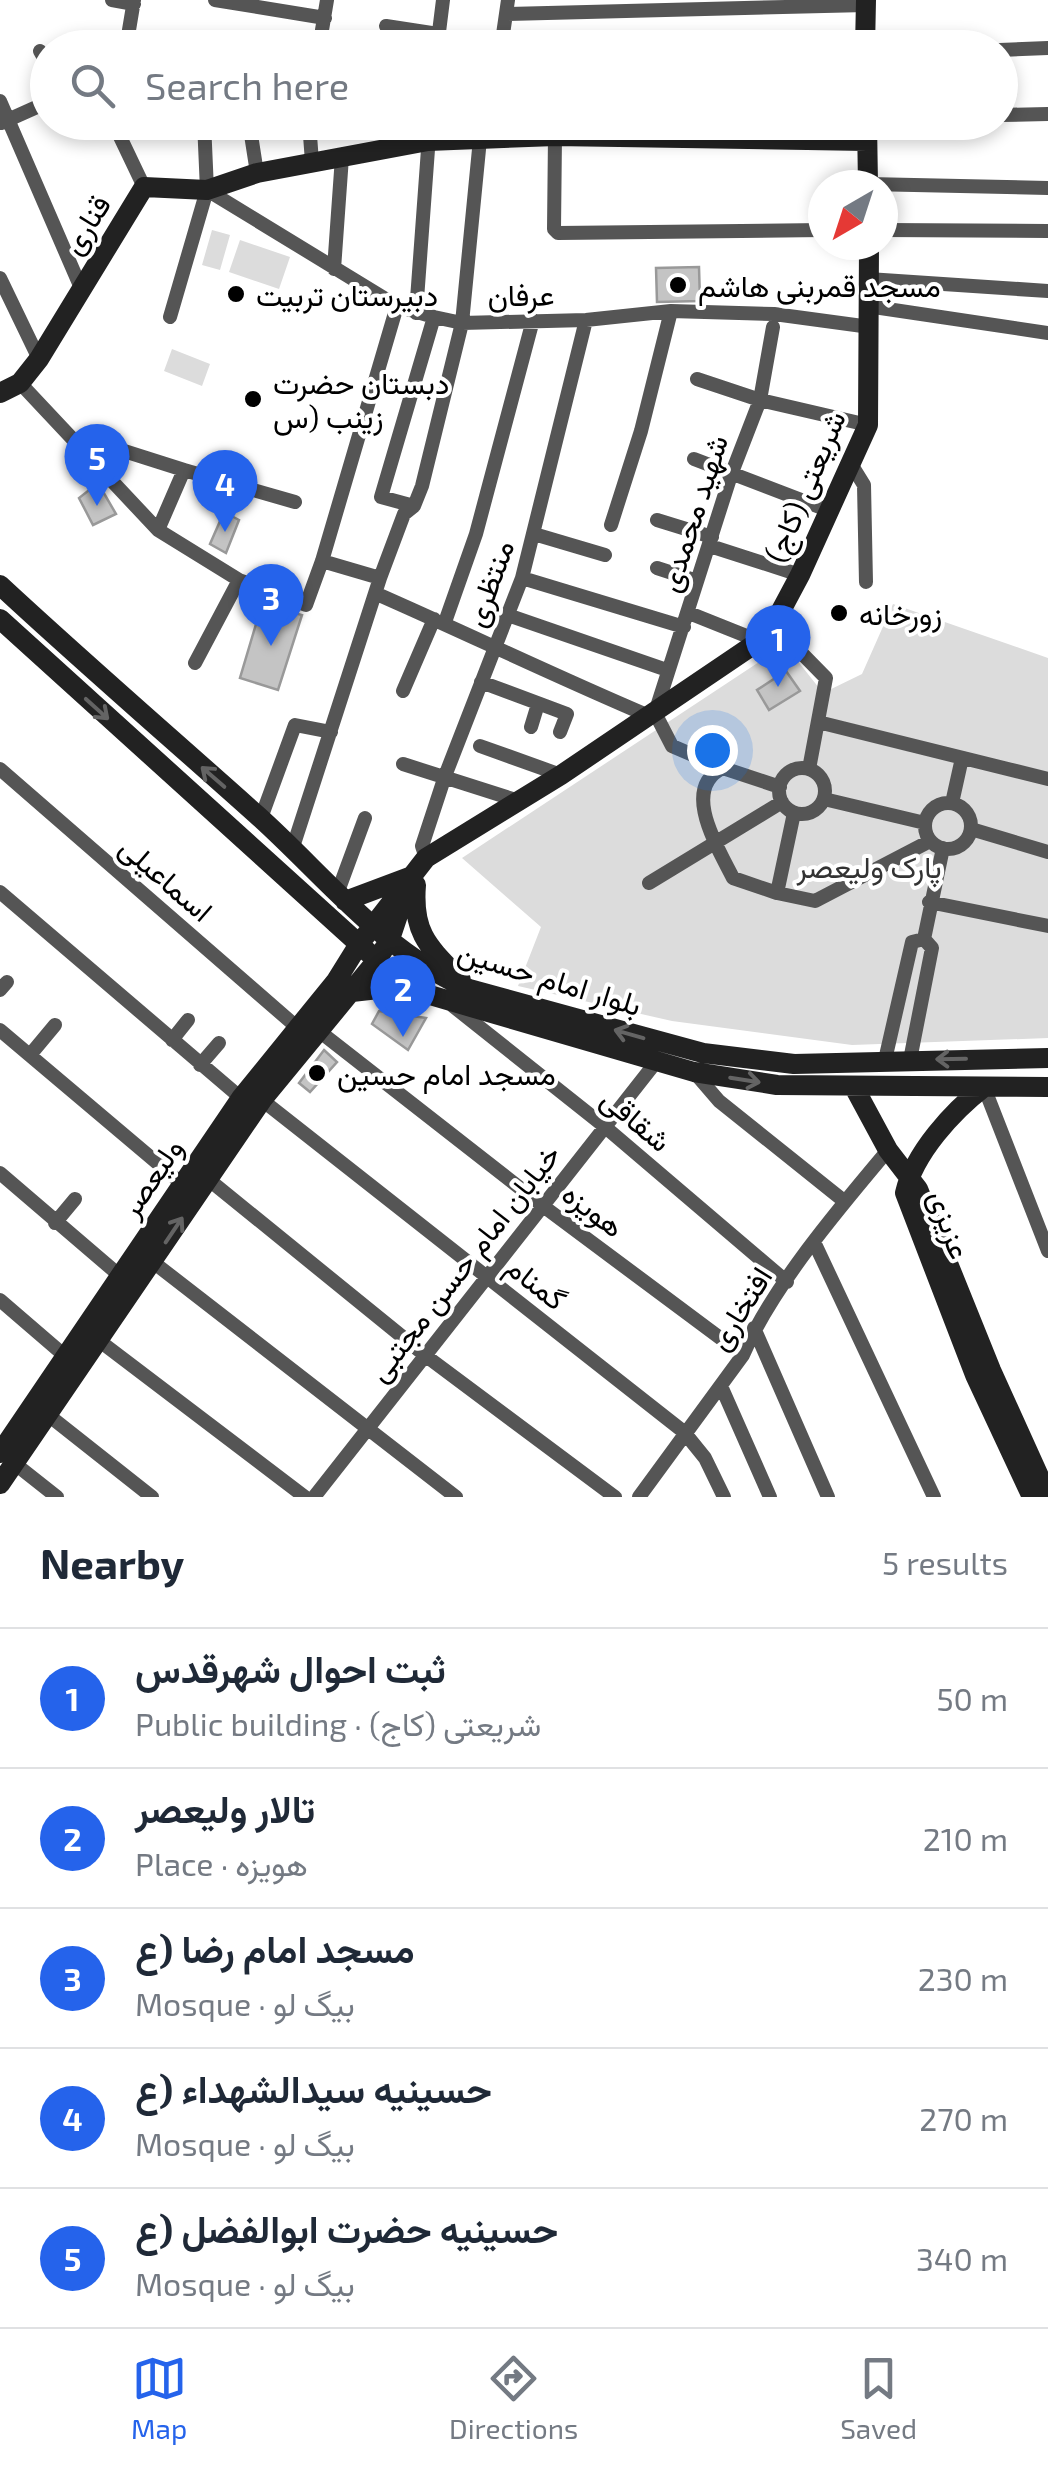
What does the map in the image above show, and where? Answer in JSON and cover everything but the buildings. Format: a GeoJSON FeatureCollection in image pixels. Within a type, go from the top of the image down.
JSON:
{"type":"FeatureCollection","features":[{"type":"Feature","properties":{"kind":"street"},"geometry":{"type":"LineString","coordinates":[[112,0],[134,2],[129,30]]}},
{"type":"Feature","properties":{"kind":"street"},"geometry":{"type":"LineString","coordinates":[[215,0],[324,18]]}},
{"type":"Feature","properties":{"kind":"street"},"geometry":{"type":"LineString","coordinates":[[322,30],[327,0]]}},
{"type":"Feature","properties":{"kind":"street"},"geometry":{"type":"LineString","coordinates":[[439,30],[443,0]]}},
{"type":"Feature","properties":{"kind":"street"},"geometry":{"type":"LineString","coordinates":[[507,7],[866,3],[865,30]]}},
{"type":"Feature","properties":{"kind":"street"},"geometry":{"type":"LineString","coordinates":[[386,26],[400,30]]}},
{"type":"Feature","properties":{"kind":"street"},"geometry":{"type":"LineString","coordinates":[[1018,49],[1048,48]]}},
{"type":"Feature","properties":{"kind":"street"},"geometry":{"type":"LineString","coordinates":[[0,101],[4,121],[81,288]]}},
{"type":"Feature","properties":{"kind":"street"},"geometry":{"type":"LineString","coordinates":[[4,121],[30,110]]}},
{"type":"Feature","properties":{"kind":"street"},"geometry":{"type":"LineString","coordinates":[[1018,115],[1048,114]]}},
{"type":"Feature","properties":{"kind":"street"},"geometry":{"type":"LineString","coordinates":[[122,140],[144,187]]}},
{"type":"Feature","properties":{"kind":"street"},"geometry":{"type":"LineString","coordinates":[[170,317],[207,190],[205,140]]}},
{"type":"Feature","properties":{"kind":"street"},"geometry":{"type":"LineString","coordinates":[[252,140],[257,174]]}},
{"type":"Feature","properties":{"kind":"street"},"geometry":{"type":"LineString","coordinates":[[310,140],[312,162]]}},
{"type":"Feature","properties":{"kind":"street","name":"قناری"},"geometry":{"type":"LineString","coordinates":[[8,386],[39,359],[144,187],[207,190],[257,174],[401,140]]}},
{"type":"Feature","properties":{"kind":"street"},"geometry":{"type":"LineString","coordinates":[[416,313],[428,140]]}},
{"type":"Feature","properties":{"kind":"street"},"geometry":{"type":"LineString","coordinates":[[292,850],[380,578],[404,514],[414,506],[422,486],[462,322],[480,140]]}},
{"type":"Feature","properties":{"kind":"street"},"geometry":{"type":"LineString","coordinates":[[555,140],[554,229],[558,233],[808,230]]}},
{"type":"Feature","properties":{"kind":"street"},"geometry":{"type":"LineString","coordinates":[[867,140],[868,170]]}},
{"type":"Feature","properties":{"kind":"street"},"geometry":{"type":"LineString","coordinates":[[334,269],[342,157]]}},
{"type":"Feature","properties":{"kind":"street"},"geometry":{"type":"LineString","coordinates":[[898,186],[1048,188]]}},
{"type":"Feature","properties":{"kind":"street","name":"عرفان"},"geometry":{"type":"LineString","coordinates":[[207,190],[397,306],[462,322],[586,320],[671,311],[868,316],[1048,334]]}},
{"type":"Feature","properties":{"kind":"street"},"geometry":{"type":"LineString","coordinates":[[898,230],[1048,231]]}},
{"type":"Feature","properties":{"kind":"street","name":"شریعتی (کاج)"},"geometry":{"type":"LineString","coordinates":[[418,868],[768,635],[800,575],[868,425],[868,260]]}},
{"type":"Feature","properties":{"kind":"street"},"geometry":{"type":"LineString","coordinates":[[0,278],[39,359]]}},
{"type":"Feature","properties":{"kind":"street"},"geometry":{"type":"LineString","coordinates":[[868,279],[1048,291]]}},
{"type":"Feature","properties":{"kind":"street"},"geometry":{"type":"LineString","coordinates":[[8,386],[158,530],[239,580],[306,604],[397,306]]}},
{"type":"Feature","properties":{"kind":"street"},"geometry":{"type":"LineString","coordinates":[[610,525],[641,431],[671,311]]}},
{"type":"Feature","properties":{"kind":"street"},"geometry":{"type":"LineString","coordinates":[[414,506],[381,496],[434,317]]}},
{"type":"Feature","properties":{"kind":"street"},"geometry":{"type":"LineString","coordinates":[[403,691],[439,621],[476,534],[533,320]]}},
{"type":"Feature","properties":{"kind":"street","name":"منتظری"},"geometry":{"type":"LineString","coordinates":[[418,868],[445,776],[522,578],[586,320]]}},
{"type":"Feature","properties":{"kind":"street","name":"شهید محمدی"},"geometry":{"type":"LineString","coordinates":[[652,715],[760,400],[773,327]]}},
{"type":"Feature","properties":{"kind":"street"},"geometry":{"type":"LineString","coordinates":[[697,379],[760,400],[868,425]]}},
{"type":"Feature","properties":{"kind":"street"},"geometry":{"type":"LineString","coordinates":[[120,450],[295,502]]}},
{"type":"Feature","properties":{"kind":"street"},"geometry":{"type":"LineString","coordinates":[[694,459],[830,511]]}},
{"type":"Feature","properties":{"kind":"street"},"geometry":{"type":"LineString","coordinates":[[850,464],[864,485],[866,582]]}},
{"type":"Feature","properties":{"kind":"street"},"geometry":{"type":"LineString","coordinates":[[158,530],[184,470]]}},
{"type":"Feature","properties":{"kind":"street"},"geometry":{"type":"LineString","coordinates":[[656,520],[800,575]]}},
{"type":"Feature","properties":{"kind":"street"},"geometry":{"type":"LineString","coordinates":[[534,534],[604,555]]}},
{"type":"Feature","properties":{"kind":"street"},"geometry":{"type":"LineString","coordinates":[[322,560],[380,578]]}},
{"type":"Feature","properties":{"kind":"street"},"geometry":{"type":"LineString","coordinates":[[657,568],[698,581]]}},
{"type":"Feature","properties":{"kind":"street"},"geometry":{"type":"LineString","coordinates":[[522,578],[759,641]]}},
{"type":"Feature","properties":{"kind":"street"},"geometry":{"type":"LineString","coordinates":[[195,664],[239,580]]}},
{"type":"Feature","properties":{"kind":"street","name":"بلوار امام حسین"},"geometry":{"type":"LineString","coordinates":[[0,584],[261,818],[373,925],[417,962],[469,989],[703,1053],[794,1064],[1048,1058]]}},
{"type":"Feature","properties":{"kind":"street"},"geometry":{"type":"LineString","coordinates":[[376,594],[494,650],[652,715],[672,746],[722,768],[785,801],[809,814],[824,799],[824,784],[809,769],[788,774],[785,801],[777,893]]}},
{"type":"Feature","properties":{"kind":"street"},"geometry":{"type":"LineString","coordinates":[[505,614],[667,670]]}},
{"type":"Feature","properties":{"kind":"street","name":"بلوار امام حسین"},"geometry":{"type":"LineString","coordinates":[[0,619],[412,992],[694,1072],[777,1085],[1048,1087]]}},
{"type":"Feature","properties":{"kind":"street"},"geometry":{"type":"LineString","coordinates":[[774,624],[826,678],[809,769]]}},
{"type":"Feature","properties":{"kind":"street"},"geometry":{"type":"LineString","coordinates":[[70,684],[86,665]]}},
{"type":"Feature","properties":{"kind":"street"},"geometry":{"type":"LineString","coordinates":[[481,682],[567,714],[560,732]]}},
{"type":"Feature","properties":{"kind":"street"},"geometry":{"type":"LineString","coordinates":[[532,727],[538,704]]}},
{"type":"Feature","properties":{"kind":"street"},"geometry":{"type":"LineString","coordinates":[[818,722],[1048,780]]}},
{"type":"Feature","properties":{"kind":"street"},"geometry":{"type":"LineString","coordinates":[[261,818],[295,725],[331,732]]}},
{"type":"Feature","properties":{"kind":"street"},"geometry":{"type":"LineString","coordinates":[[480,746],[561,775]]}},
{"type":"Feature","properties":{"kind":"street"},"geometry":{"type":"LineString","coordinates":[[952,804],[962,758]]}},
{"type":"Feature","properties":{"kind":"street"},"geometry":{"type":"LineString","coordinates":[[403,764],[519,800]]}},
{"type":"Feature","properties":{"kind":"street"},"geometry":{"type":"LineString","coordinates":[[722,768],[709,774],[702,790],[704,812],[716,844],[732,878],[777,893],[815,901],[937,845],[958,847],[971,829],[968,816],[952,804],[938,805],[925,823]]}},
{"type":"Feature","properties":{"kind":"street","name":"اسماعیلی"},"geometry":{"type":"LineString","coordinates":[[0,769],[309,1030]]}},
{"type":"Feature","properties":{"kind":"street"},"geometry":{"type":"LineString","coordinates":[[824,799],[925,823],[937,845],[924,939]]}},
{"type":"Feature","properties":{"kind":"street"},"geometry":{"type":"LineString","coordinates":[[648,884],[785,801]]}},
{"type":"Feature","properties":{"kind":"street"},"geometry":{"type":"LineString","coordinates":[[341,897],[365,818]]}},
{"type":"Feature","properties":{"kind":"street"},"geometry":{"type":"LineString","coordinates":[[971,829],[1048,852]]}},
{"type":"Feature","properties":{"kind":"street"},"geometry":{"type":"LineString","coordinates":[[341,897],[418,868]]}},
{"type":"Feature","properties":{"kind":"street"},"geometry":{"type":"LineString","coordinates":[[344,987],[378,960],[418,868]]}},
{"type":"Feature","properties":{"kind":"street"},"geometry":{"type":"LineString","coordinates":[[418,868],[414,904],[424,942],[469,989]]}},
{"type":"Feature","properties":{"kind":"street","name":"ولیعصر"},"geometry":{"type":"LineString","coordinates":[[0,1484],[6,1444],[181,1183],[344,987],[360,944],[418,868]]}},
{"type":"Feature","properties":{"kind":"street","name":"گمنام"},"geometry":{"type":"LineString","coordinates":[[0,892],[200,1064],[684,1432],[705,1458],[724,1497]]}},
{"type":"Feature","properties":{"kind":"street"},"geometry":{"type":"LineString","coordinates":[[930,902],[1048,926]]}},
{"type":"Feature","properties":{"kind":"street"},"geometry":{"type":"LineString","coordinates":[[886,1060],[912,942],[924,939]]}},
{"type":"Feature","properties":{"kind":"street"},"geometry":{"type":"LineString","coordinates":[[910,1060],[932,948],[924,939]]}},
{"type":"Feature","properties":{"kind":"street"},"geometry":{"type":"LineString","coordinates":[[344,987],[412,992]]}},
{"type":"Feature","properties":{"kind":"street","name":"شقاقی"},"geometry":{"type":"LineString","coordinates":[[448,1002],[604,1126],[787,1282]]}},
{"type":"Feature","properties":{"kind":"street"},"geometry":{"type":"LineString","coordinates":[[172,1040],[188,1020]]}},
{"type":"Feature","properties":{"kind":"street"},"geometry":{"type":"LineString","coordinates":[[30,1055],[55,1024]]}},
{"type":"Feature","properties":{"kind":"street"},"geometry":{"type":"LineString","coordinates":[[0,1030],[181,1183]]}},
{"type":"Feature","properties":{"kind":"street","name":"هویزه"},"geometry":{"type":"LineString","coordinates":[[309,1030],[743,1355]]}},
{"type":"Feature","properties":{"kind":"street"},"geometry":{"type":"LineString","coordinates":[[200,1064],[219,1043]]}},
{"type":"Feature","properties":{"kind":"street","name":"خیابان امام حسن مجتبی"},"geometry":{"type":"LineString","coordinates":[[314,1497],[656,1062]]}},
{"type":"Feature","properties":{"kind":"street"},"geometry":{"type":"LineString","coordinates":[[694,1072],[719,1101],[844,1201]]}},
{"type":"Feature","properties":{"kind":"street","name":"عزیزی"},"geometry":{"type":"LineString","coordinates":[[854,1087],[888,1150],[918,1189],[1032,1497]]}},
{"type":"Feature","properties":{"kind":"street"},"geometry":{"type":"LineString","coordinates":[[908,1180],[938,1129],[984,1087],[1048,1251]]}},
{"type":"Feature","properties":{"kind":"street","name":"ولیعصر"},"geometry":{"type":"LineString","coordinates":[[6,1444],[47,1414],[208,1179],[251,1100]]}},
{"type":"Feature","properties":{"kind":"street","name":"افتخاری"},"geometry":{"type":"LineString","coordinates":[[639,1497],[743,1355],[754,1328],[844,1201],[888,1150]]}},
{"type":"Feature","properties":{"kind":"street"},"geometry":{"type":"LineString","coordinates":[[0,1196],[6,1178],[119,1275]]}},
{"type":"Feature","properties":{"kind":"street"},"geometry":{"type":"LineString","coordinates":[[208,1179],[426,1356],[615,1497]]}},
{"type":"Feature","properties":{"kind":"street"},"geometry":{"type":"LineString","coordinates":[[55,1223],[74,1199]]}},
{"type":"Feature","properties":{"kind":"street"},"geometry":{"type":"LineString","coordinates":[[815,1244],[934,1497]]}},
{"type":"Feature","properties":{"kind":"street"},"geometry":{"type":"LineString","coordinates":[[152,1262],[456,1497]]}},
{"type":"Feature","properties":{"kind":"street"},"geometry":{"type":"LineString","coordinates":[[0,1300],[65,1356]]}},
{"type":"Feature","properties":{"kind":"street"},"geometry":{"type":"LineString","coordinates":[[754,1328],[828,1497]]}},
{"type":"Feature","properties":{"kind":"street"},"geometry":{"type":"LineString","coordinates":[[97,1339],[305,1497]]}},
{"type":"Feature","properties":{"kind":"street","name":"عزیزی"},"geometry":{"type":"LineString","coordinates":[[984,1373],[1048,1496]]}},
{"type":"Feature","properties":{"kind":"street"},"geometry":{"type":"LineString","coordinates":[[721,1386],[770,1497]]}},
{"type":"Feature","properties":{"kind":"street"},"geometry":{"type":"LineString","coordinates":[[47,1414],[152,1497]]}},
{"type":"Feature","properties":{"kind":"street"},"geometry":{"type":"LineString","coordinates":[[6,1444],[57,1497]]}},
{"type":"Feature","properties":{"kind":"green space"},"geometry":{"type":"Polygon","coordinates":[[[212,230],[230,235],[220,270],[202,265],[212,230]]]}},
{"type":"Feature","properties":{"kind":"green space"},"geometry":{"type":"Polygon","coordinates":[[[240,240],[290,257],[279,289],[229,272],[240,240]]]}},
{"type":"Feature","properties":{"kind":"green space"},"geometry":{"type":"Polygon","coordinates":[[[172,349],[210,364],[202,386],[164,371],[172,349]]]}},
{"type":"Feature","properties":{"kind":"green space","name":"پارک ولیعصر"},"geometry":{"type":"Polygon","coordinates":[[[893,604],[1048,658],[1048,1038],[852,1045],[672,1021],[518,986],[541,927],[462,858],[785,645],[823,693],[862,674],[893,604]]]}},
{"type":"Feature","properties":{"kind":"place","name":"مسجد قمربنی هاشم"},"geometry":{"type":"Point","coordinates":[678,285]}},
{"type":"Feature","properties":{"kind":"place","name":"دبیرستان تربیت"},"geometry":{"type":"Point","coordinates":[236,294]}},
{"type":"Feature","properties":{"kind":"place","name":"دبستان حضرت زینب (س"},"geometry":{"type":"Point","coordinates":[253,399]}},
{"type":"Feature","properties":{"kind":"place","name":"حسینیه حضرت ابوالفضل (ع"},"geometry":{"type":"Point","coordinates":[97,506]}},
{"type":"Feature","properties":{"kind":"place","name":"حسینیه سیدالشهداء (ع"},"geometry":{"type":"Point","coordinates":[225,532]}},
{"type":"Feature","properties":{"kind":"place","name":"زورخانه"},"geometry":{"type":"Point","coordinates":[839,613]}},
{"type":"Feature","properties":{"kind":"place","name":"مسجد امام رضا (ع"},"geometry":{"type":"Point","coordinates":[271,646]}},
{"type":"Feature","properties":{"kind":"place","name":"ثبت احوال شهرقدس"},"geometry":{"type":"Point","coordinates":[778,687]}},
{"type":"Feature","properties":{"kind":"place","name":"تالار ولیعصر"},"geometry":{"type":"Point","coordinates":[403,1037]}},
{"type":"Feature","properties":{"kind":"place","name":"مسجد امام حسین"},"geometry":{"type":"Point","coordinates":[317,1073]}}]}
